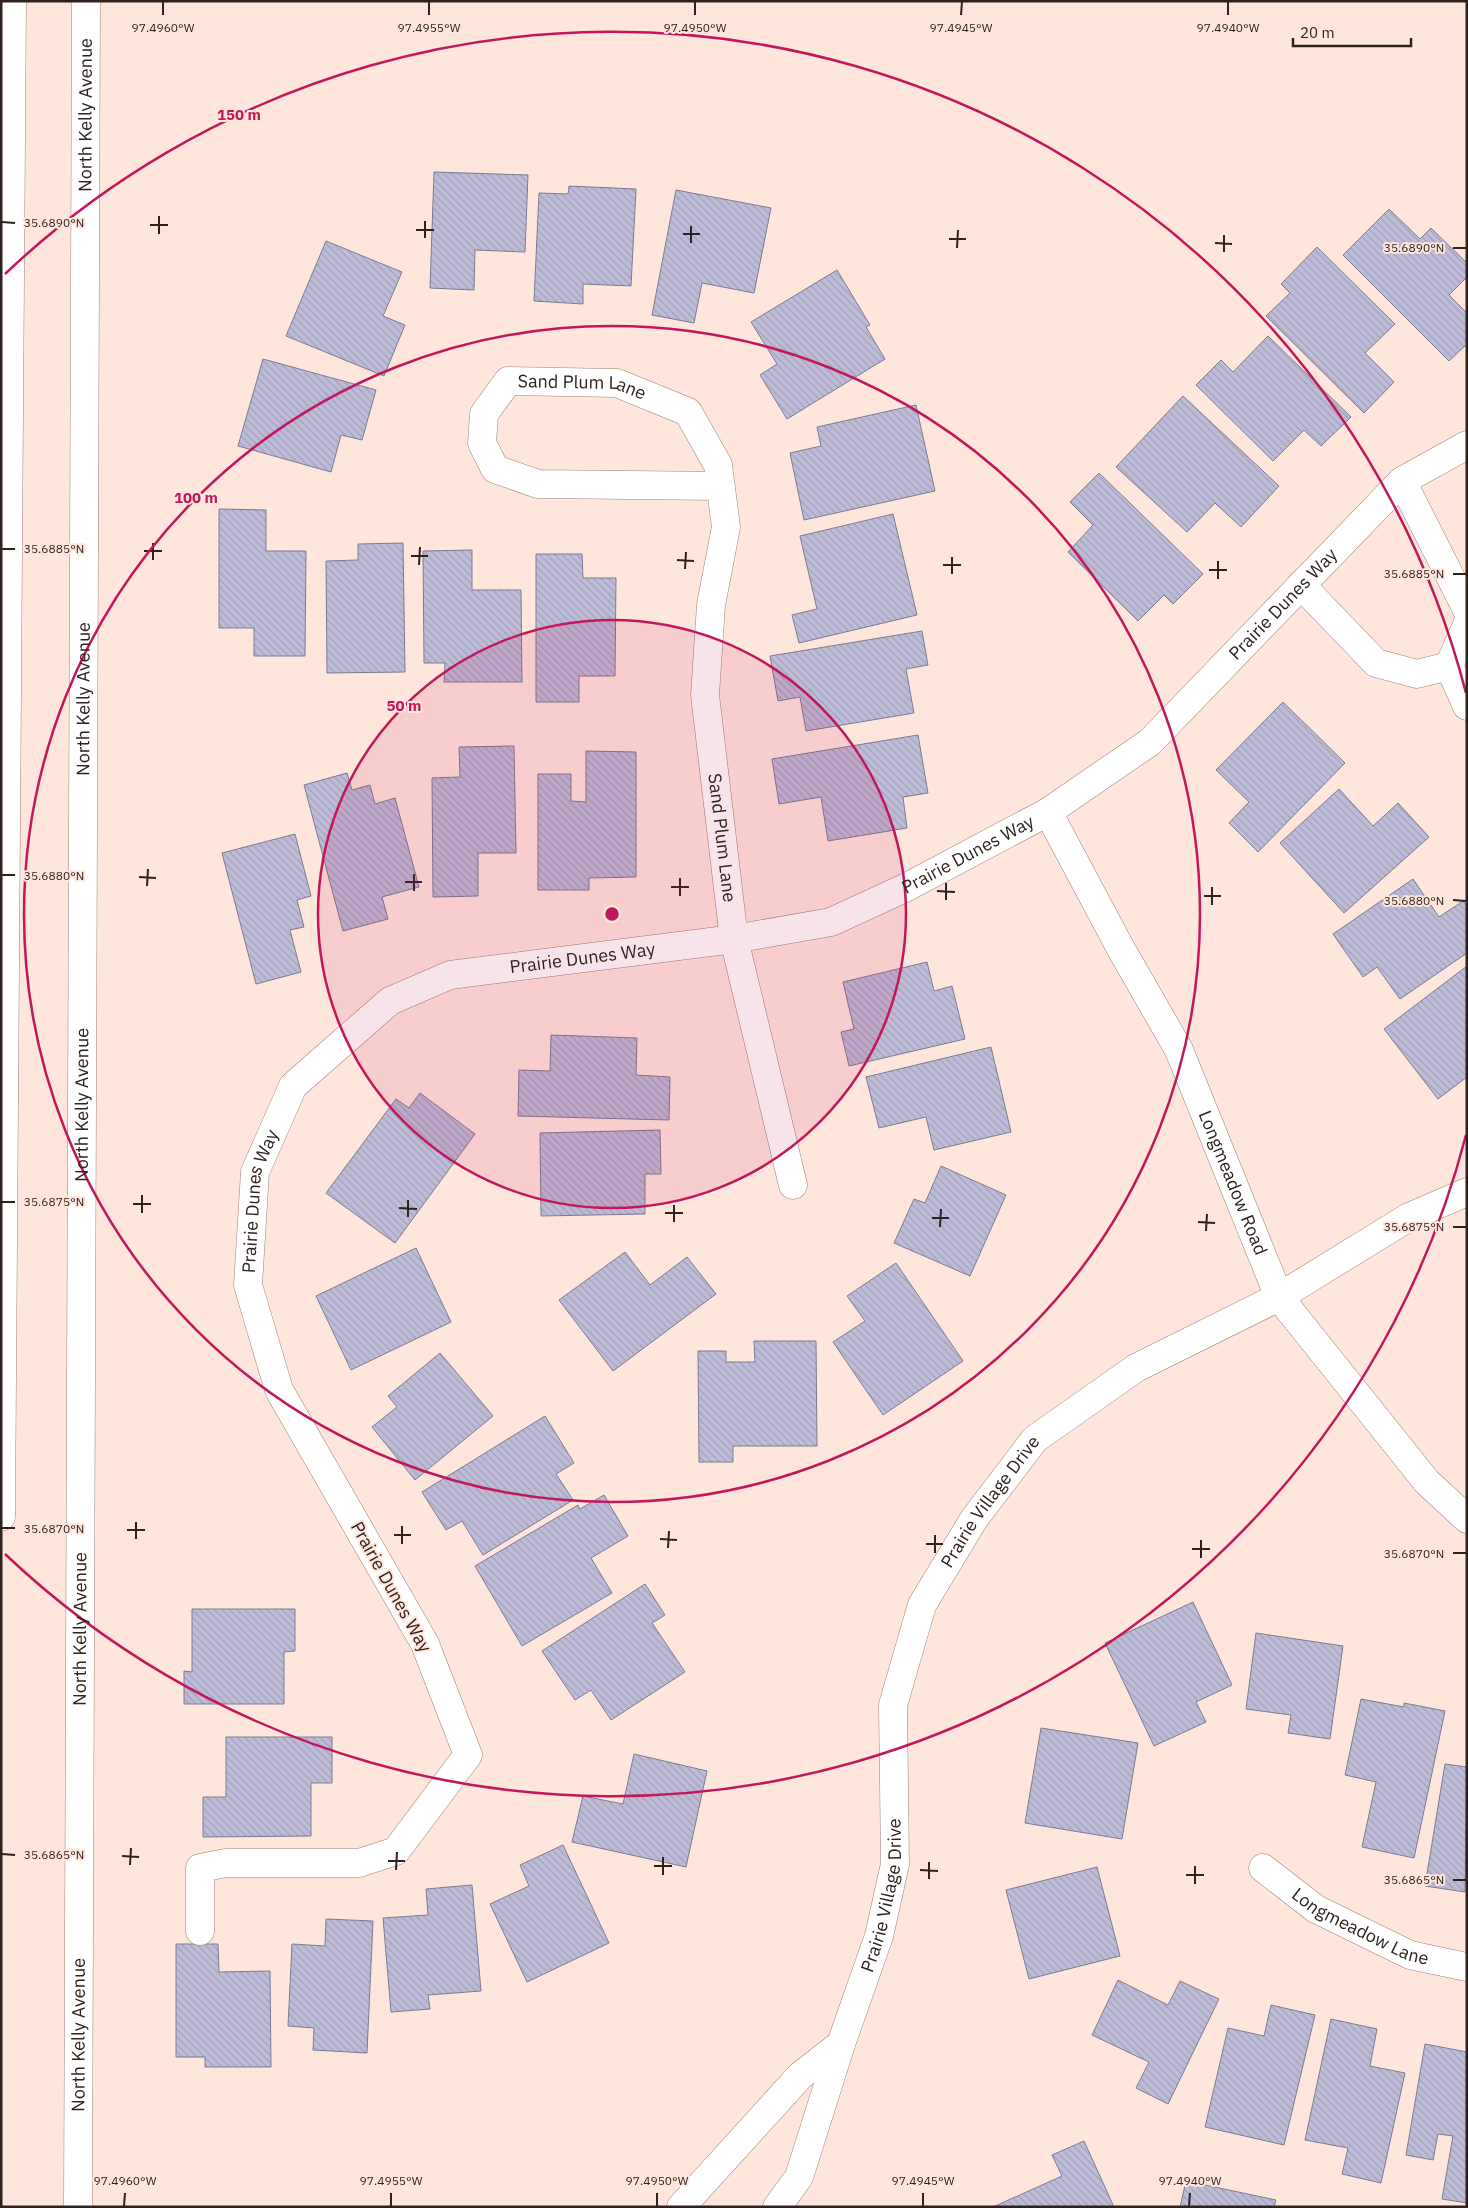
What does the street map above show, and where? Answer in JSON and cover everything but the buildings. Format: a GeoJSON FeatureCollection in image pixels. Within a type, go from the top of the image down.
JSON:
{"type":"FeatureCollection","features":[{"type":"Feature","properties":{"kind":"street"},"geometry":{"type":"LineString","coordinates":[[1,1517],[12,1]]}},
{"type":"Feature","properties":{"kind":"street","name":"North Kelly Avenue"},"geometry":{"type":"LineString","coordinates":[[78,2207],[86,1]]}},
{"type":"Feature","properties":{"kind":"street","name":"Sand Plum Lane"},"geometry":{"type":"LineString","coordinates":[[720,486],[538,484],[495,468],[482,444],[484,414],[508,381],[617,382],[688,412],[718,465],[726,527],[711,605],[704,696],[734,939],[794,1185]]}},
{"type":"Feature","properties":{"kind":"street","name":"Prairie Dunes Way"},"geometry":{"type":"LineString","coordinates":[[200,1931],[200,1868],[226,1863],[359,1863],[396,1851],[468,1755],[425,1644],[279,1390],[248,1286],[255,1172],[293,1086],[390,1001],[450,975],[734,939],[830,922],[905,888],[1048,812],[1150,742],[1402,481],[1467,445]]}},
{"type":"Feature","properties":{"kind":"street"},"geometry":{"type":"LineString","coordinates":[[1402,481],[1467,610]]}},
{"type":"Feature","properties":{"kind":"street"},"geometry":{"type":"LineString","coordinates":[[1301,585],[1376,663],[1417,674],[1449,666]]}},
{"type":"Feature","properties":{"kind":"street"},"geometry":{"type":"LineString","coordinates":[[1467,625],[1449,666],[1467,706]]}},
{"type":"Feature","properties":{"kind":"street","name":"Longmeadow Road"},"geometry":{"type":"LineString","coordinates":[[1048,812],[1121,949],[1179,1050],[1279,1297],[1427,1482],[1467,1519]]}},
{"type":"Feature","properties":{"kind":"street","name":"Prairie Village Drive"},"geometry":{"type":"LineString","coordinates":[[777,2207],[799,2177],[841,2044],[879,1936],[894,1864],[893,1705],[922,1605],[974,1519],[1034,1439],[1136,1368],[1279,1297],[1409,1217],[1467,1192]]}},
{"type":"Feature","properties":{"kind":"street","name":"Longmeadow Lane"},"geometry":{"type":"LineString","coordinates":[[1263,1868],[1316,1909],[1410,1955],[1467,1967]]}},
{"type":"Feature","properties":{"kind":"street"},"geometry":{"type":"LineString","coordinates":[[682,2207],[800,2076],[841,2044]]}}]}
